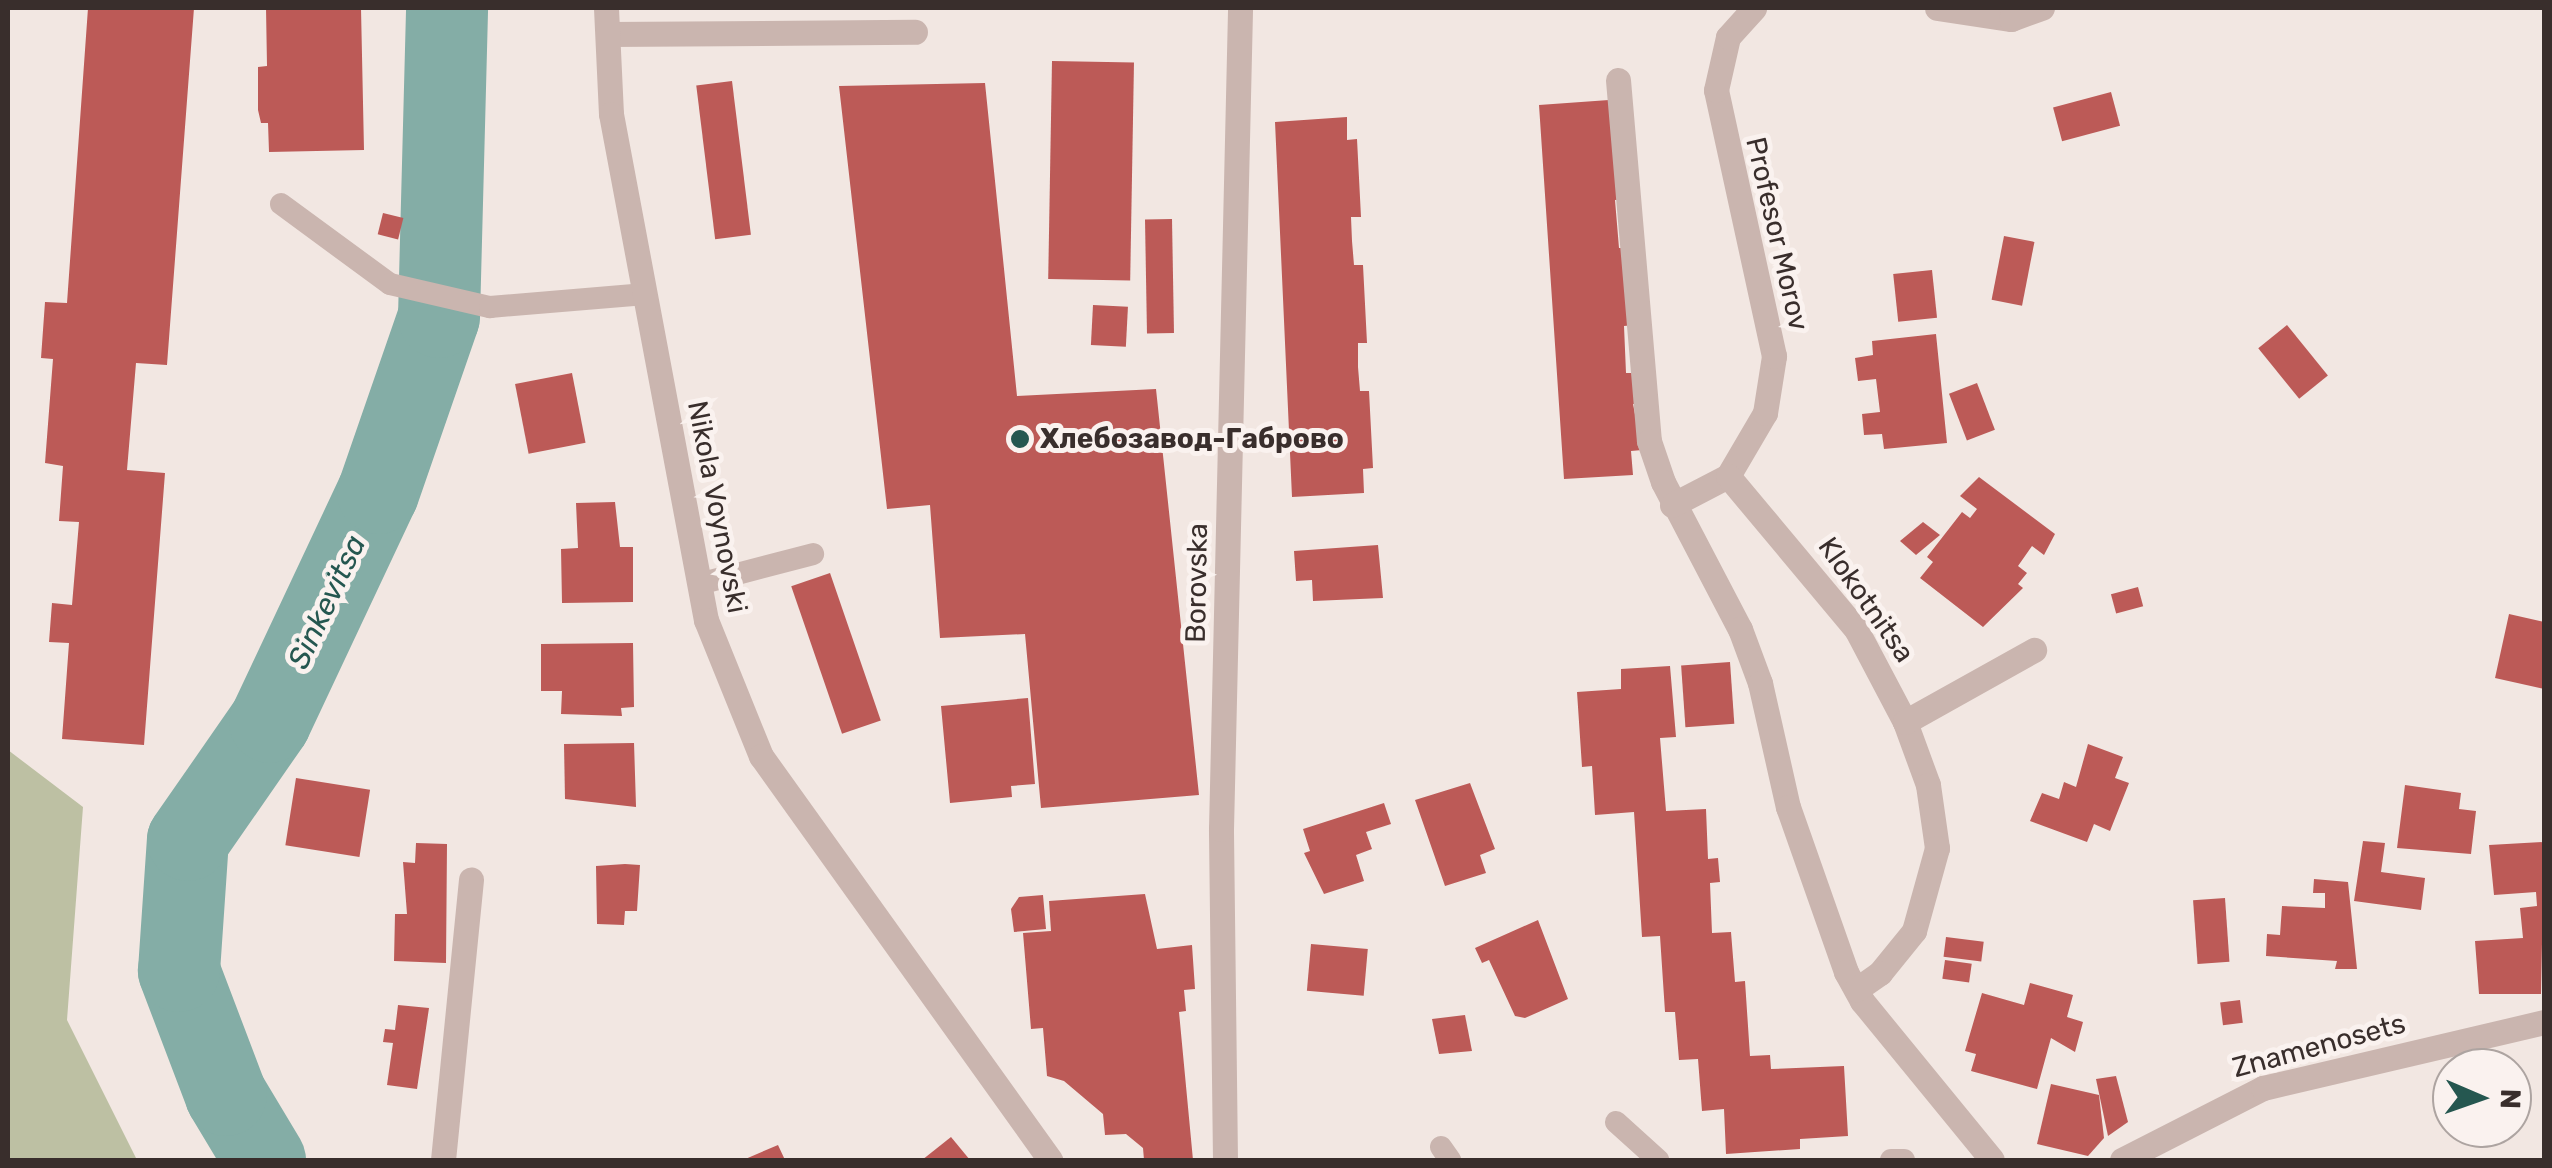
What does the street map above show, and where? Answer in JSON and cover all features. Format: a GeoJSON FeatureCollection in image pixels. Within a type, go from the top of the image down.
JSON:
{"type":"FeatureCollection","features":[{"type":"Feature","properties":{"kind":"street","name":"Nikola Voynovski"},"geometry":{"type":"LineString","coordinates":[[606,8],[611,114],[706,620],[760,756],[1050,1160]]}},
{"type":"Feature","properties":{"kind":"street","name":"Borovska"},"geometry":{"type":"LineString","coordinates":[[1225,1160],[1221,829],[1240,8]]}},
{"type":"Feature","properties":{"kind":"street","name":"Profesor Morov"},"geometry":{"type":"LineString","coordinates":[[1728,476],[1765,413],[1774,356],[1716,90],[1728,37],[1754,8]]}},
{"type":"Feature","properties":{"kind":"street"},"geometry":{"type":"LineString","coordinates":[[1936,8],[2011,18],[2042,8]]}},
{"type":"Feature","properties":{"kind":"street"},"geometry":{"type":"LineString","coordinates":[[608,34],[915,32]]}},
{"type":"Feature","properties":{"kind":"street"},"geometry":{"type":"LineString","coordinates":[[1618,80],[1649,441],[1672,505],[1740,629],[1760,683],[1788,807],[1856,990],[1992,1160]]}},
{"type":"Feature","properties":{"kind":"street"},"geometry":{"type":"LineString","coordinates":[[1672,505],[1728,476]]}},
{"type":"Feature","properties":{"kind":"street","name":"Klokotnitsa"},"geometry":{"type":"LineString","coordinates":[[1728,476],[1856,629],[1905,722],[1928,786],[1937,848],[1914,931],[1880,973],[1856,990]]}},
{"type":"Feature","properties":{"kind":"street"},"geometry":{"type":"LineString","coordinates":[[1905,722],[2034,650]]}},
{"type":"Feature","properties":{"kind":"street"},"geometry":{"type":"LineString","coordinates":[[443,1160],[471,879]]}},
{"type":"Feature","properties":{"kind":"street","name":"Znamenosets"},"geometry":{"type":"LineString","coordinates":[[2122,1160],[2264,1088],[2544,1022]]}},
{"type":"Feature","properties":{"kind":"lane"},"geometry":{"type":"LineString","coordinates":[[281,204],[390,284],[490,306],[646,294]]}},
{"type":"Feature","properties":{"kind":"lane"},"geometry":{"type":"LineString","coordinates":[[700,584],[813,554]]}},
{"type":"Feature","properties":{"kind":"lane"},"geometry":{"type":"LineString","coordinates":[[1616,1122],[1658,1160]]}},
{"type":"Feature","properties":{"kind":"lane"},"geometry":{"type":"LineString","coordinates":[[1891,1160],[1904,1160]]}},
{"type":"Feature","properties":{"kind":"green space"},"geometry":{"type":"Polygon","coordinates":[[[8,750],[83,807],[67,1020],[137,1160],[8,1160],[8,750]]]}},
{"type":"Feature","properties":{"kind":"building"},"geometry":{"type":"Polygon","coordinates":[[[88,8],[194,8],[167,365],[136,363],[127,470],[165,473],[144,745],[62,739],[69,643],[49,642],[52,603],[72,605],[79,522],[59,521],[63,466],[45,463],[53,359],[41,358],[45,302],[67,303],[88,8]]]}},
{"type":"Feature","properties":{"kind":"building"},"geometry":{"type":"Polygon","coordinates":[[[266,8],[361,8],[364,150],[269,152],[268,123],[261,123],[258,110],[258,67],[267,66],[266,8]]]}},
{"type":"Feature","properties":{"kind":"building"},"geometry":{"type":"Polygon","coordinates":[[[1052,61],[1134,62],[1130,280],[1048,279],[1052,61]]]}},
{"type":"Feature","properties":{"kind":"building"},"geometry":{"type":"Polygon","coordinates":[[[732,81],[751,235],[715,239],[696,85],[732,81]]]}},
{"type":"Feature","properties":{"kind":"building","name":"Хлебозавод-Габрово"},"geometry":{"type":"Polygon","coordinates":[[[985,83],[1017,396],[1156,389],[1199,795],[1041,808],[1025,634],[940,638],[930,505],[887,509],[839,86],[985,83]]]}},
{"type":"Feature","properties":{"kind":"building"},"geometry":{"type":"Polygon","coordinates":[[[2111,92],[2120,126],[2062,141],[2053,108],[2111,92]]]}},
{"type":"Feature","properties":{"kind":"building"},"geometry":{"type":"Polygon","coordinates":[[[1609,100],[1626,199],[1615,200],[1619,248],[1629,248],[1634,325],[1624,326],[1626,373],[1637,373],[1639,404],[1633,404],[1642,450],[1631,451],[1633,475],[1564,479],[1539,105],[1609,100]]]}},
{"type":"Feature","properties":{"kind":"building"},"geometry":{"type":"Polygon","coordinates":[[[1347,117],[1347,140],[1357,139],[1361,217],[1351,217],[1352,241],[1354,265],[1363,265],[1367,343],[1358,343],[1358,367],[1360,391],[1369,391],[1373,468],[1363,469],[1364,493],[1292,497],[1275,122],[1347,117]]]}},
{"type":"Feature","properties":{"kind":"building"},"geometry":{"type":"Polygon","coordinates":[[[383,213],[403,218],[398,239],[378,234],[383,213]]]}},
{"type":"Feature","properties":{"kind":"building"},"geometry":{"type":"Polygon","coordinates":[[[1145,219],[1172,219],[1174,333],[1147,333],[1145,219]]]}},
{"type":"Feature","properties":{"kind":"building"},"geometry":{"type":"Polygon","coordinates":[[[2004,236],[2034,242],[2022,306],[1992,300],[2004,236]]]}},
{"type":"Feature","properties":{"kind":"building"},"geometry":{"type":"Polygon","coordinates":[[[1932,270],[1937,318],[1898,322],[1893,274],[1932,270]]]}},
{"type":"Feature","properties":{"kind":"building"},"geometry":{"type":"Polygon","coordinates":[[[1093,305],[1128,307],[1126,347],[1091,345],[1093,305]]]}},
{"type":"Feature","properties":{"kind":"building"},"geometry":{"type":"Polygon","coordinates":[[[2287,325],[2328,376],[2299,399],[2258,348],[2287,325]]]}},
{"type":"Feature","properties":{"kind":"building"},"geometry":{"type":"Polygon","coordinates":[[[1936,334],[1947,443],[1884,449],[1882,434],[1864,435],[1862,414],[1880,412],[1876,379],[1858,381],[1855,358],[1873,355],[1872,341],[1936,334]]]}},
{"type":"Feature","properties":{"kind":"building"},"geometry":{"type":"Polygon","coordinates":[[[572,373],[586,443],[529,454],[515,384],[572,373]]]}},
{"type":"Feature","properties":{"kind":"building"},"geometry":{"type":"Polygon","coordinates":[[[1977,383],[1995,430],[1967,440],[1949,394],[1977,383]]]}},
{"type":"Feature","properties":{"kind":"building"},"geometry":{"type":"Polygon","coordinates":[[[1979,477],[2055,534],[2044,555],[2032,546],[2018,566],[2027,573],[2018,584],[2023,588],[1983,627],[1920,578],[1933,562],[1927,557],[1962,512],[1970,518],[1977,509],[1960,496],[1979,477]]]}},
{"type":"Feature","properties":{"kind":"building"},"geometry":{"type":"Polygon","coordinates":[[[615,502],[620,547],[633,547],[633,602],[562,603],[561,549],[578,548],[576,503],[615,502]]]}},
{"type":"Feature","properties":{"kind":"building"},"geometry":{"type":"Polygon","coordinates":[[[1923,522],[1940,535],[1916,555],[1900,541],[1923,522]]]}},
{"type":"Feature","properties":{"kind":"building"},"geometry":{"type":"Polygon","coordinates":[[[1378,545],[1383,598],[1313,601],[1312,580],[1296,581],[1294,551],[1378,545]]]}},
{"type":"Feature","properties":{"kind":"building"},"geometry":{"type":"Polygon","coordinates":[[[830,573],[881,721],[842,734],[791,586],[830,573]]]}},
{"type":"Feature","properties":{"kind":"building"},"geometry":{"type":"Polygon","coordinates":[[[2138,587],[2143,606],[2116,614],[2111,594],[2138,587]]]}},
{"type":"Feature","properties":{"kind":"building"},"geometry":{"type":"Polygon","coordinates":[[[2509,614],[2544,622],[2544,689],[2495,678],[2509,614]]]}},
{"type":"Feature","properties":{"kind":"building"},"geometry":{"type":"Polygon","coordinates":[[[633,643],[634,707],[621,708],[622,716],[561,714],[562,691],[541,691],[541,644],[633,643]]]}},
{"type":"Feature","properties":{"kind":"building"},"geometry":{"type":"Polygon","coordinates":[[[1730,662],[1734,724],[1685,727],[1681,665],[1730,662]]]}},
{"type":"Feature","properties":{"kind":"building"},"geometry":{"type":"Polygon","coordinates":[[[1670,666],[1676,737],[1660,738],[1666,811],[1706,809],[1708,859],[1718,858],[1720,882],[1710,883],[1712,933],[1731,932],[1735,982],[1745,981],[1750,1056],[1770,1055],[1771,1069],[1844,1066],[1848,1136],[1800,1139],[1800,1149],[1726,1154],[1724,1109],[1702,1111],[1698,1059],[1679,1060],[1675,1012],[1665,1012],[1660,936],[1642,937],[1634,812],[1595,815],[1592,766],[1582,767],[1577,692],[1621,689],[1621,669],[1670,666]]]}},
{"type":"Feature","properties":{"kind":"building"},"geometry":{"type":"Polygon","coordinates":[[[1028,698],[1035,784],[1011,786],[1012,797],[950,803],[941,706],[1028,698]]]}},
{"type":"Feature","properties":{"kind":"building"},"geometry":{"type":"Polygon","coordinates":[[[634,743],[636,807],[565,799],[564,744],[634,743]]]}},
{"type":"Feature","properties":{"kind":"building"},"geometry":{"type":"Polygon","coordinates":[[[2088,744],[2123,757],[2115,778],[2129,783],[2110,831],[2094,824],[2087,842],[2030,821],[2042,793],[2059,799],[2064,782],[2076,787],[2088,744]]]}},
{"type":"Feature","properties":{"kind":"building"},"geometry":{"type":"Polygon","coordinates":[[[296,778],[370,790],[359,857],[285,845],[296,778]]]}},
{"type":"Feature","properties":{"kind":"building"},"geometry":{"type":"Polygon","coordinates":[[[1470,783],[1495,849],[1480,855],[1486,873],[1445,886],[1415,800],[1470,783]]]}},
{"type":"Feature","properties":{"kind":"building"},"geometry":{"type":"Polygon","coordinates":[[[2405,785],[2461,793],[2459,809],[2476,811],[2471,854],[2397,848],[2405,785]]]}},
{"type":"Feature","properties":{"kind":"building"},"geometry":{"type":"Polygon","coordinates":[[[1384,803],[1391,824],[1366,832],[1372,849],[1356,855],[1364,881],[1324,894],[1304,853],[1310,851],[1303,829],[1384,803]]]}},
{"type":"Feature","properties":{"kind":"building"},"geometry":{"type":"Polygon","coordinates":[[[2363,841],[2385,843],[2381,872],[2425,878],[2421,910],[2354,901],[2363,841]]]}},
{"type":"Feature","properties":{"kind":"building"},"geometry":{"type":"Polygon","coordinates":[[[2544,842],[2541,994],[2479,994],[2475,941],[2523,938],[2520,908],[2537,906],[2536,892],[2494,895],[2489,845],[2544,842]]]}},
{"type":"Feature","properties":{"kind":"building"},"geometry":{"type":"Polygon","coordinates":[[[416,843],[447,844],[446,963],[394,961],[395,914],[407,914],[403,862],[415,863],[416,843]]]}},
{"type":"Feature","properties":{"kind":"building"},"geometry":{"type":"Polygon","coordinates":[[[640,865],[637,911],[625,911],[624,925],[597,924],[596,866],[640,865]]]}},
{"type":"Feature","properties":{"kind":"building"},"geometry":{"type":"Polygon","coordinates":[[[2314,879],[2348,882],[2357,969],[2335,969],[2337,961],[2266,956],[2267,934],[2280,935],[2282,906],[2325,908],[2325,893],[2313,893],[2314,879]]]}},
{"type":"Feature","properties":{"kind":"building"},"geometry":{"type":"Polygon","coordinates":[[[1145,894],[1157,949],[1192,945],[1195,989],[1184,990],[1186,1011],[1179,1012],[1193,1160],[1144,1160],[1143,1148],[1126,1134],[1105,1135],[1103,1114],[1064,1081],[1047,1076],[1043,1028],[1031,1029],[1023,933],[1051,931],[1049,901],[1145,894]]]}},
{"type":"Feature","properties":{"kind":"building"},"geometry":{"type":"Polygon","coordinates":[[[1043,895],[1046,929],[1014,932],[1011,909],[1019,897],[1043,895]]]}},
{"type":"Feature","properties":{"kind":"building"},"geometry":{"type":"Polygon","coordinates":[[[2225,898],[2229,962],[2198,964],[2193,900],[2225,898]]]}},
{"type":"Feature","properties":{"kind":"building"},"geometry":{"type":"Polygon","coordinates":[[[1538,920],[1568,999],[1525,1018],[1515,1016],[1489,960],[1482,963],[1475,948],[1538,920]]]}},
{"type":"Feature","properties":{"kind":"building"},"geometry":{"type":"Polygon","coordinates":[[[1946,937],[1984,942],[1981,961],[1944,957],[1946,937]]]}},
{"type":"Feature","properties":{"kind":"building"},"geometry":{"type":"Polygon","coordinates":[[[1311,944],[1368,949],[1364,996],[1307,991],[1311,944]]]}},
{"type":"Feature","properties":{"kind":"building"},"geometry":{"type":"Polygon","coordinates":[[[1945,960],[1972,964],[1969,983],[1942,979],[1945,960]]]}},
{"type":"Feature","properties":{"kind":"building"},"geometry":{"type":"Polygon","coordinates":[[[2030,983],[2073,995],[2067,1017],[2083,1022],[2075,1052],[2051,1038],[2037,1089],[1971,1071],[1976,1054],[1965,1051],[1982,993],[2024,1005],[2030,983]]]}},
{"type":"Feature","properties":{"kind":"building"},"geometry":{"type":"Polygon","coordinates":[[[2240,1000],[2243,1023],[2223,1025],[2220,1002],[2240,1000]]]}},
{"type":"Feature","properties":{"kind":"building"},"geometry":{"type":"Polygon","coordinates":[[[398,1005],[429,1008],[417,1089],[387,1085],[393,1043],[383,1042],[385,1029],[395,1030],[398,1005]]]}},
{"type":"Feature","properties":{"kind":"building"},"geometry":{"type":"Polygon","coordinates":[[[1465,1015],[1472,1051],[1439,1054],[1432,1019],[1465,1015]]]}},
{"type":"Feature","properties":{"kind":"building"},"geometry":{"type":"Polygon","coordinates":[[[2116,1076],[2128,1122],[2108,1136],[2096,1079],[2116,1076]]]}},
{"type":"Feature","properties":{"kind":"building"},"geometry":{"type":"Polygon","coordinates":[[[2051,1084],[2099,1095],[2104,1138],[2088,1156],[2037,1144],[2051,1084]]]}},
{"type":"Feature","properties":{"kind":"building"},"geometry":{"type":"Polygon","coordinates":[[[951,1137],[970,1160],[922,1160],[951,1137]]]}},
{"type":"Feature","properties":{"kind":"building"},"geometry":{"type":"Polygon","coordinates":[[[778,1145],[785,1160],[743,1160],[778,1145]]]}},
{"type":"Feature","properties":{"kind":"waterway","name":"Sinkevitsa"},"geometry":{"type":"LineString","coordinates":[[265,1160],[226,1095],[179,971],[188,840],[270,722],[378,493],[439,317],[447,8]]}},
{"type":"Feature","properties":{"kind":"place","name":"Хлебозавод-Габрово"},"geometry":{"type":"Point","coordinates":[1020,439]}}]}
